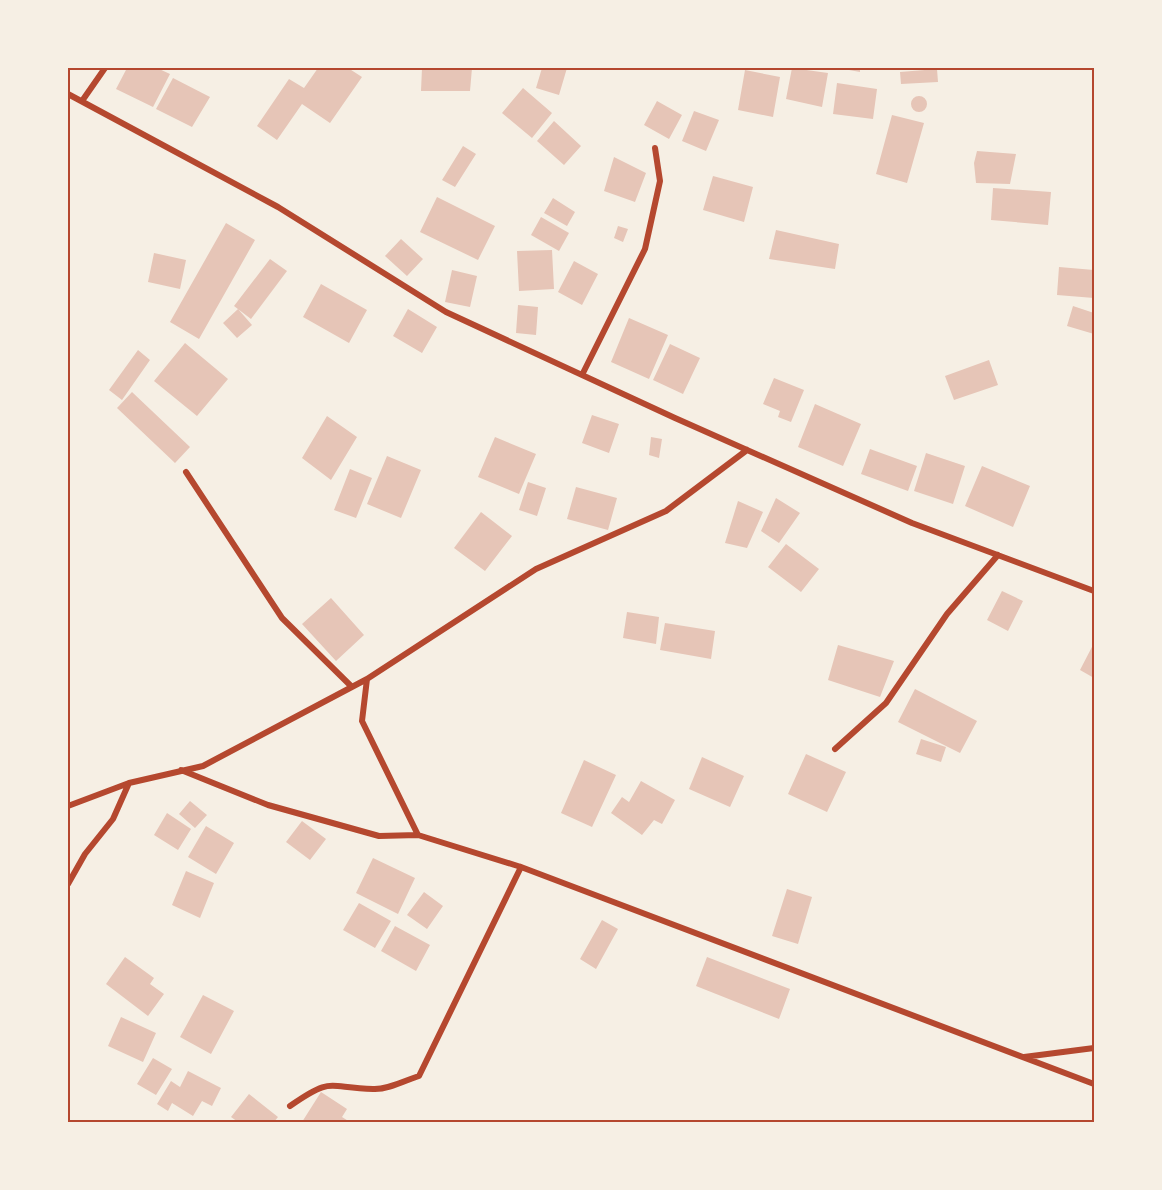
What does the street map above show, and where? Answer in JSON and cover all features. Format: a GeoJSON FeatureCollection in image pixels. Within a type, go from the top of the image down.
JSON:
{"type":"FeatureCollection","features":[{"type":"Feature","properties":{"kind":"street"},"geometry":{"type":"LineString","coordinates":[[81,101],[105,68]]}},
{"type":"Feature","properties":{"kind":"street"},"geometry":{"type":"LineString","coordinates":[[68,94],[278,207],[446,312],[912,523],[1095,591]]}},
{"type":"Feature","properties":{"kind":"street"},"geometry":{"type":"LineString","coordinates":[[582,375],[645,249],[660,181],[655,148]]}},
{"type":"Feature","properties":{"kind":"street"},"geometry":{"type":"LineString","coordinates":[[68,806],[129,783],[203,766],[368,679],[536,569],[666,511],[747,450]]}},
{"type":"Feature","properties":{"kind":"street"},"geometry":{"type":"LineString","coordinates":[[186,472],[282,618],[352,687]]}},
{"type":"Feature","properties":{"kind":"street"},"geometry":{"type":"LineString","coordinates":[[835,749],[886,703],[947,614],[998,555]]}},
{"type":"Feature","properties":{"kind":"street"},"geometry":{"type":"LineString","coordinates":[[368,679],[363,721],[418,835]]}},
{"type":"Feature","properties":{"kind":"street"},"geometry":{"type":"LineString","coordinates":[[180,770],[268,805],[379,836],[418,835],[521,867],[1095,1084]]}},
{"type":"Feature","properties":{"kind":"street"},"geometry":{"type":"LineString","coordinates":[[68,884],[85,854],[113,819],[129,783]]}},
{"type":"Feature","properties":{"kind":"street"},"geometry":{"type":"LineString","coordinates":[[290,1106],[317,1087],[335,1084],[376,1089],[419,1076],[521,867]]}},
{"type":"Feature","properties":{"kind":"street"},"geometry":{"type":"LineString","coordinates":[[1023,1057],[1095,1048]]}},
{"type":"Feature","properties":{"kind":"building"},"geometry":{"type":"Polygon","coordinates":[[[127,68],[157,68],[170,74],[153,107],[116,89],[127,68]]]}},
{"type":"Feature","properties":{"kind":"building"},"geometry":{"type":"Polygon","coordinates":[[[318,68],[348,68],[362,77],[330,123],[302,104],[277,140],[257,126],[289,79],[304,88],[318,68]]]}},
{"type":"Feature","properties":{"kind":"building"},"geometry":{"type":"Polygon","coordinates":[[[422,68],[472,68],[470,91],[421,91],[422,68]]]}},
{"type":"Feature","properties":{"kind":"building"},"geometry":{"type":"Polygon","coordinates":[[[542,68],[567,68],[559,95],[536,88],[542,68]]]}},
{"type":"Feature","properties":{"kind":"building"},"geometry":{"type":"Polygon","coordinates":[[[792,68],[828,73],[822,107],[786,99],[792,68]]]}},
{"type":"Feature","properties":{"kind":"building"},"geometry":{"type":"Polygon","coordinates":[[[838,68],[860,68],[860,72],[838,68]]]}},
{"type":"Feature","properties":{"kind":"building"},"geometry":{"type":"Polygon","coordinates":[[[937,69],[938,82],[901,84],[900,72],[937,69]]]}},
{"type":"Feature","properties":{"kind":"building"},"geometry":{"type":"Polygon","coordinates":[[[745,70],[780,77],[773,117],[738,110],[745,70]]]}},
{"type":"Feature","properties":{"kind":"building"},"geometry":{"type":"Polygon","coordinates":[[[173,78],[210,97],[192,127],[156,109],[173,78]]]}},
{"type":"Feature","properties":{"kind":"building"},"geometry":{"type":"Polygon","coordinates":[[[837,83],[877,89],[873,119],[833,114],[837,83]]]}},
{"type":"Feature","properties":{"kind":"building"},"geometry":{"type":"Polygon","coordinates":[[[523,88],[552,113],[532,138],[502,113],[523,88]]]}},
{"type":"Feature","properties":{"kind":"building"},"geometry":{"type":"Polygon","coordinates":[[[916,96],[922,96],[927,104],[925,110],[916,112],[911,107],[911,101],[916,96]]]}},
{"type":"Feature","properties":{"kind":"building"},"geometry":{"type":"Polygon","coordinates":[[[657,101],[682,115],[669,139],[644,125],[657,101]]]}},
{"type":"Feature","properties":{"kind":"building"},"geometry":{"type":"Polygon","coordinates":[[[694,111],[719,120],[706,151],[682,141],[694,111]]]}},
{"type":"Feature","properties":{"kind":"building"},"geometry":{"type":"Polygon","coordinates":[[[892,115],[924,123],[907,183],[876,174],[892,115]]]}},
{"type":"Feature","properties":{"kind":"building"},"geometry":{"type":"Polygon","coordinates":[[[554,121],[581,146],[564,165],[537,141],[554,121]]]}},
{"type":"Feature","properties":{"kind":"building"},"geometry":{"type":"Polygon","coordinates":[[[463,146],[476,154],[455,187],[442,180],[463,146]]]}},
{"type":"Feature","properties":{"kind":"building"},"geometry":{"type":"Polygon","coordinates":[[[977,151],[1016,154],[1010,184],[976,183],[974,163],[977,151]]]}},
{"type":"Feature","properties":{"kind":"building"},"geometry":{"type":"Polygon","coordinates":[[[614,157],[646,173],[635,202],[604,191],[614,157]]]}},
{"type":"Feature","properties":{"kind":"building"},"geometry":{"type":"Polygon","coordinates":[[[713,176],[753,187],[744,222],[703,210],[713,176]]]}},
{"type":"Feature","properties":{"kind":"building"},"geometry":{"type":"Polygon","coordinates":[[[993,188],[1051,192],[1048,225],[991,220],[993,188]]]}},
{"type":"Feature","properties":{"kind":"building"},"geometry":{"type":"Polygon","coordinates":[[[437,197],[495,226],[478,260],[420,232],[437,197]]]}},
{"type":"Feature","properties":{"kind":"building"},"geometry":{"type":"Polygon","coordinates":[[[553,198],[575,212],[567,226],[544,213],[553,198]]]}},
{"type":"Feature","properties":{"kind":"building"},"geometry":{"type":"Polygon","coordinates":[[[541,217],[569,233],[559,251],[531,235],[541,217]]]}},
{"type":"Feature","properties":{"kind":"building"},"geometry":{"type":"Polygon","coordinates":[[[226,223],[255,240],[199,339],[170,322],[226,223]]]}},
{"type":"Feature","properties":{"kind":"building"},"geometry":{"type":"Polygon","coordinates":[[[618,226],[628,229],[623,242],[614,238],[618,226]]]}},
{"type":"Feature","properties":{"kind":"building"},"geometry":{"type":"Polygon","coordinates":[[[776,230],[839,244],[835,269],[769,259],[776,230]]]}},
{"type":"Feature","properties":{"kind":"building"},"geometry":{"type":"Polygon","coordinates":[[[401,239],[423,259],[407,276],[385,256],[401,239]]]}},
{"type":"Feature","properties":{"kind":"building"},"geometry":{"type":"Polygon","coordinates":[[[552,250],[554,289],[519,291],[517,251],[552,250]]]}},
{"type":"Feature","properties":{"kind":"building"},"geometry":{"type":"Polygon","coordinates":[[[154,253],[186,260],[180,289],[148,282],[154,253]]]}},
{"type":"Feature","properties":{"kind":"building"},"geometry":{"type":"Polygon","coordinates":[[[270,259],[287,271],[251,319],[234,306],[270,259]]]}},
{"type":"Feature","properties":{"kind":"building"},"geometry":{"type":"Polygon","coordinates":[[[574,261],[598,274],[582,305],[558,292],[574,261]]]}},
{"type":"Feature","properties":{"kind":"building"},"geometry":{"type":"Polygon","coordinates":[[[1059,267],[1094,270],[1094,298],[1057,295],[1059,267]]]}},
{"type":"Feature","properties":{"kind":"building"},"geometry":{"type":"Polygon","coordinates":[[[452,270],[477,276],[470,307],[445,302],[452,270]]]}},
{"type":"Feature","properties":{"kind":"building"},"geometry":{"type":"Polygon","coordinates":[[[321,284],[367,310],[349,343],[303,317],[321,284]]]}},
{"type":"Feature","properties":{"kind":"building"},"geometry":{"type":"Polygon","coordinates":[[[518,305],[538,307],[536,335],[516,333],[518,305]]]}},
{"type":"Feature","properties":{"kind":"building"},"geometry":{"type":"Polygon","coordinates":[[[1073,306],[1094,313],[1094,334],[1067,326],[1073,306]]]}},
{"type":"Feature","properties":{"kind":"building"},"geometry":{"type":"Polygon","coordinates":[[[238,309],[252,325],[237,338],[223,323],[238,309]]]}},
{"type":"Feature","properties":{"kind":"building"},"geometry":{"type":"Polygon","coordinates":[[[408,309],[437,327],[422,353],[393,336],[408,309]]]}},
{"type":"Feature","properties":{"kind":"building"},"geometry":{"type":"Polygon","coordinates":[[[629,318],[668,335],[649,379],[611,362],[629,318]]]}},
{"type":"Feature","properties":{"kind":"building"},"geometry":{"type":"Polygon","coordinates":[[[185,343],[228,379],[197,416],[154,381],[185,343]]]}},
{"type":"Feature","properties":{"kind":"building"},"geometry":{"type":"Polygon","coordinates":[[[670,344],[700,358],[683,394],[653,380],[670,344]]]}},
{"type":"Feature","properties":{"kind":"building"},"geometry":{"type":"Polygon","coordinates":[[[138,350],[150,360],[122,400],[109,390],[138,350]]]}},
{"type":"Feature","properties":{"kind":"building"},"geometry":{"type":"Polygon","coordinates":[[[989,360],[998,385],[954,400],[945,376],[989,360]]]}},
{"type":"Feature","properties":{"kind":"building"},"geometry":{"type":"Polygon","coordinates":[[[774,378],[804,390],[791,422],[778,417],[780,411],[763,404],[774,378]]]}},
{"type":"Feature","properties":{"kind":"building"},"geometry":{"type":"Polygon","coordinates":[[[132,392],[190,447],[175,463],[117,408],[132,392]]]}},
{"type":"Feature","properties":{"kind":"building"},"geometry":{"type":"Polygon","coordinates":[[[815,404],[861,424],[843,466],[798,447],[815,404]]]}},
{"type":"Feature","properties":{"kind":"building"},"geometry":{"type":"Polygon","coordinates":[[[592,415],[619,424],[609,453],[582,443],[592,415]]]}},
{"type":"Feature","properties":{"kind":"building"},"geometry":{"type":"Polygon","coordinates":[[[327,416],[357,437],[331,480],[302,458],[327,416]]]}},
{"type":"Feature","properties":{"kind":"building"},"geometry":{"type":"Polygon","coordinates":[[[495,437],[536,454],[519,494],[478,477],[495,437]]]}},
{"type":"Feature","properties":{"kind":"building"},"geometry":{"type":"Polygon","coordinates":[[[651,437],[662,439],[659,458],[649,455],[651,437]]]}},
{"type":"Feature","properties":{"kind":"building"},"geometry":{"type":"Polygon","coordinates":[[[870,449],[917,466],[908,491],[861,474],[870,449]]]}},
{"type":"Feature","properties":{"kind":"building"},"geometry":{"type":"Polygon","coordinates":[[[926,453],[965,466],[953,504],[914,491],[926,453]]]}},
{"type":"Feature","properties":{"kind":"building"},"geometry":{"type":"Polygon","coordinates":[[[387,456],[421,470],[401,518],[367,504],[387,456]]]}},
{"type":"Feature","properties":{"kind":"building"},"geometry":{"type":"Polygon","coordinates":[[[982,466],[1030,486],[1013,527],[965,506],[982,466]]]}},
{"type":"Feature","properties":{"kind":"building"},"geometry":{"type":"Polygon","coordinates":[[[350,469],[372,478],[356,518],[334,510],[350,469]]]}},
{"type":"Feature","properties":{"kind":"building"},"geometry":{"type":"Polygon","coordinates":[[[528,482],[546,488],[537,516],[519,510],[528,482]]]}},
{"type":"Feature","properties":{"kind":"building"},"geometry":{"type":"Polygon","coordinates":[[[576,487],[617,498],[608,530],[567,519],[576,487]]]}},
{"type":"Feature","properties":{"kind":"building"},"geometry":{"type":"Polygon","coordinates":[[[776,498],[800,513],[779,543],[761,531],[776,498]]]}},
{"type":"Feature","properties":{"kind":"building"},"geometry":{"type":"Polygon","coordinates":[[[738,501],[763,512],[747,548],[725,543],[738,501]]]}},
{"type":"Feature","properties":{"kind":"building"},"geometry":{"type":"Polygon","coordinates":[[[481,512],[512,536],[485,571],[454,548],[481,512]]]}},
{"type":"Feature","properties":{"kind":"building"},"geometry":{"type":"Polygon","coordinates":[[[786,544],[819,569],[801,592],[768,567],[786,544]]]}},
{"type":"Feature","properties":{"kind":"building"},"geometry":{"type":"Polygon","coordinates":[[[1002,591],[1023,601],[1008,631],[987,620],[1002,591]]]}},
{"type":"Feature","properties":{"kind":"building"},"geometry":{"type":"Polygon","coordinates":[[[331,598],[364,635],[336,661],[302,624],[331,598]]]}},
{"type":"Feature","properties":{"kind":"building"},"geometry":{"type":"Polygon","coordinates":[[[627,612],[659,617],[656,644],[623,638],[627,612]]]}},
{"type":"Feature","properties":{"kind":"building"},"geometry":{"type":"Polygon","coordinates":[[[665,623],[715,631],[711,659],[660,650],[665,623]]]}},
{"type":"Feature","properties":{"kind":"building"},"geometry":{"type":"Polygon","coordinates":[[[1094,643],[1094,678],[1080,670],[1094,643]]]}},
{"type":"Feature","properties":{"kind":"building"},"geometry":{"type":"Polygon","coordinates":[[[838,645],[894,661],[880,697],[828,680],[838,645]]]}},
{"type":"Feature","properties":{"kind":"building"},"geometry":{"type":"Polygon","coordinates":[[[915,689],[977,721],[960,753],[898,722],[915,689]]]}},
{"type":"Feature","properties":{"kind":"building"},"geometry":{"type":"Polygon","coordinates":[[[921,739],[946,747],[941,762],[916,754],[921,739]]]}},
{"type":"Feature","properties":{"kind":"building"},"geometry":{"type":"Polygon","coordinates":[[[806,754],[846,772],[827,812],[788,794],[806,754]]]}},
{"type":"Feature","properties":{"kind":"building"},"geometry":{"type":"Polygon","coordinates":[[[702,757],[744,776],[730,807],[689,789],[702,757]]]}},
{"type":"Feature","properties":{"kind":"building"},"geometry":{"type":"Polygon","coordinates":[[[584,760],[616,775],[592,827],[561,813],[584,760]]]}},
{"type":"Feature","properties":{"kind":"building"},"geometry":{"type":"Polygon","coordinates":[[[641,781],[675,800],[662,824],[654,820],[642,835],[611,813],[622,797],[629,802],[641,781]]]}},
{"type":"Feature","properties":{"kind":"building"},"geometry":{"type":"Polygon","coordinates":[[[190,801],[207,815],[195,828],[179,814],[190,801]]]}},
{"type":"Feature","properties":{"kind":"building"},"geometry":{"type":"Polygon","coordinates":[[[167,813],[191,829],[178,850],[154,835],[167,813]]]}},
{"type":"Feature","properties":{"kind":"building"},"geometry":{"type":"Polygon","coordinates":[[[302,821],[326,839],[310,860],[286,842],[302,821]]]}},
{"type":"Feature","properties":{"kind":"building"},"geometry":{"type":"Polygon","coordinates":[[[206,826],[234,843],[216,874],[188,857],[206,826]]]}},
{"type":"Feature","properties":{"kind":"building"},"geometry":{"type":"Polygon","coordinates":[[[373,858],[415,878],[398,914],[356,893],[373,858]]]}},
{"type":"Feature","properties":{"kind":"building"},"geometry":{"type":"Polygon","coordinates":[[[186,871],[214,883],[200,918],[172,905],[186,871]]]}},
{"type":"Feature","properties":{"kind":"building"},"geometry":{"type":"Polygon","coordinates":[[[787,889],[812,897],[798,944],[772,936],[787,889]]]}},
{"type":"Feature","properties":{"kind":"building"},"geometry":{"type":"Polygon","coordinates":[[[424,892],[443,906],[427,929],[407,915],[424,892]]]}},
{"type":"Feature","properties":{"kind":"building"},"geometry":{"type":"Polygon","coordinates":[[[359,903],[391,921],[375,948],[343,930],[359,903]]]}},
{"type":"Feature","properties":{"kind":"building"},"geometry":{"type":"Polygon","coordinates":[[[602,920],[618,929],[596,969],[580,959],[602,920]]]}},
{"type":"Feature","properties":{"kind":"building"},"geometry":{"type":"Polygon","coordinates":[[[395,926],[430,945],[416,971],[381,951],[395,926]]]}},
{"type":"Feature","properties":{"kind":"building"},"geometry":{"type":"Polygon","coordinates":[[[125,957],[154,978],[150,984],[164,994],[148,1016],[106,984],[125,957]]]}},
{"type":"Feature","properties":{"kind":"building"},"geometry":{"type":"Polygon","coordinates":[[[707,957],[790,989],[779,1019],[696,986],[707,957]]]}},
{"type":"Feature","properties":{"kind":"building"},"geometry":{"type":"Polygon","coordinates":[[[203,995],[234,1011],[211,1054],[180,1037],[203,995]]]}},
{"type":"Feature","properties":{"kind":"building"},"geometry":{"type":"Polygon","coordinates":[[[121,1017],[156,1033],[143,1062],[108,1046],[121,1017]]]}},
{"type":"Feature","properties":{"kind":"building"},"geometry":{"type":"Polygon","coordinates":[[[153,1058],[172,1069],[156,1095],[137,1084],[153,1058]]]}},
{"type":"Feature","properties":{"kind":"building"},"geometry":{"type":"Polygon","coordinates":[[[188,1071],[221,1088],[212,1106],[202,1101],[193,1116],[172,1103],[168,1111],[157,1104],[171,1081],[180,1087],[188,1071]]]}},
{"type":"Feature","properties":{"kind":"building"},"geometry":{"type":"Polygon","coordinates":[[[321,1092],[347,1109],[342,1117],[350,1122],[302,1122],[321,1092]]]}},
{"type":"Feature","properties":{"kind":"building"},"geometry":{"type":"Polygon","coordinates":[[[249,1094],[278,1117],[274,1122],[238,1122],[231,1117],[249,1094]]]}}]}
